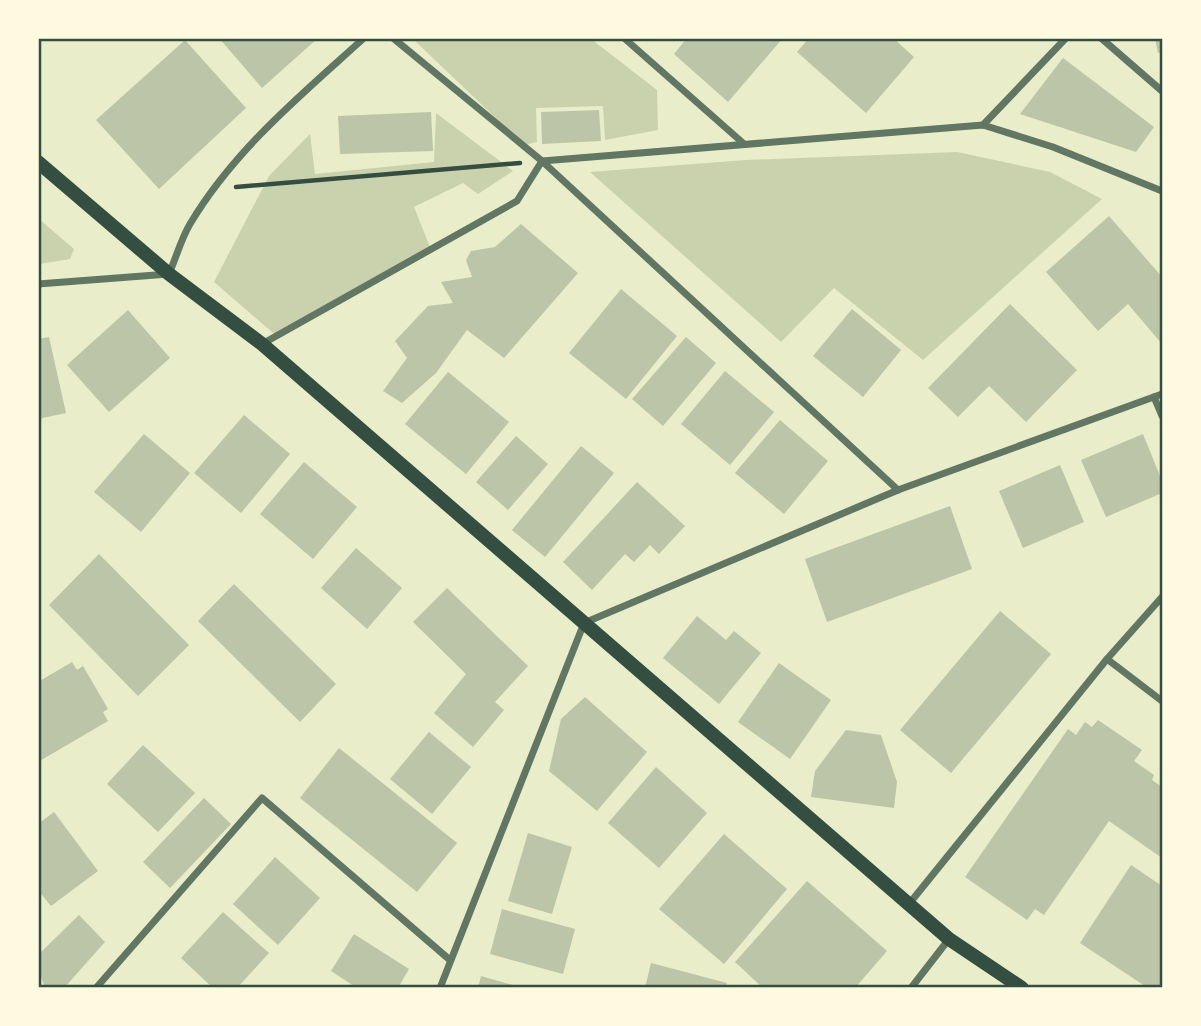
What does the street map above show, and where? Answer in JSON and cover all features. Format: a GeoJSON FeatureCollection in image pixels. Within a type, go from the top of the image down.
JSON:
{"type":"FeatureCollection","features":[{"type":"Feature","properties":{"kind":"main road"},"geometry":{"type":"LineString","coordinates":[[38,162],[169,274],[262,344],[949,939],[1022,988]]}},
{"type":"Feature","properties":{"kind":"street"},"geometry":{"type":"LineString","coordinates":[[38,284],[169,274],[189,226],[216,186],[264,130],[364,38]]}},
{"type":"Feature","properties":{"kind":"street"},"geometry":{"type":"LineString","coordinates":[[393,38],[542,161],[898,490]]}},
{"type":"Feature","properties":{"kind":"street"},"geometry":{"type":"LineString","coordinates":[[624,38],[743,143]]}},
{"type":"Feature","properties":{"kind":"street"},"geometry":{"type":"LineString","coordinates":[[983,124],[1066,38]]}},
{"type":"Feature","properties":{"kind":"street"},"geometry":{"type":"LineString","coordinates":[[1101,38],[1163,91]]}},
{"type":"Feature","properties":{"kind":"street"},"geometry":{"type":"LineString","coordinates":[[542,161],[983,124],[1053,147],[1163,191]]}},
{"type":"Feature","properties":{"kind":"street"},"geometry":{"type":"LineString","coordinates":[[262,344],[517,201],[542,161]]}},
{"type":"Feature","properties":{"kind":"street"},"geometry":{"type":"LineString","coordinates":[[440,988],[584,623],[898,490],[1158,396],[1163,416]]}},
{"type":"Feature","properties":{"kind":"street"},"geometry":{"type":"LineString","coordinates":[[909,904],[1107,659],[1163,597]]}},
{"type":"Feature","properties":{"kind":"street"},"geometry":{"type":"LineString","coordinates":[[1107,659],[1163,701]]}},
{"type":"Feature","properties":{"kind":"street"},"geometry":{"type":"LineString","coordinates":[[96,988],[262,799],[450,960]]}},
{"type":"Feature","properties":{"kind":"street"},"geometry":{"type":"LineString","coordinates":[[911,988],[949,939]]}},
{"type":"Feature","properties":{"kind":"path"},"geometry":{"type":"LineString","coordinates":[[216,186],[247,188],[542,161]]}},
{"type":"Feature","properties":{"kind":"green space"},"geometry":{"type":"Polygon","coordinates":[[[413,39],[591,39],[657,90],[658,130],[605,140],[603,106],[536,108],[537,142],[524,145],[413,39]]]}},
{"type":"Feature","properties":{"kind":"green space"},"geometry":{"type":"Polygon","coordinates":[[[436,113],[513,171],[478,194],[463,183],[414,207],[432,252],[279,338],[214,282],[269,176],[310,134],[315,174],[434,162],[436,113]]]}},
{"type":"Feature","properties":{"kind":"green space"},"geometry":{"type":"Polygon","coordinates":[[[957,152],[1050,172],[1102,199],[923,360],[834,288],[781,342],[590,172],[746,160],[957,152]]]}},
{"type":"Feature","properties":{"kind":"green space"},"geometry":{"type":"Polygon","coordinates":[[[39,219],[74,249],[70,259],[39,264],[39,219]]]}},
{"type":"Feature","properties":{"kind":"building"},"geometry":{"type":"Polygon","coordinates":[[[219,38],[318,38],[262,88],[219,38]]]}},
{"type":"Feature","properties":{"kind":"building"},"geometry":{"type":"Polygon","coordinates":[[[687,38],[783,38],[728,102],[674,54],[687,38]]]}},
{"type":"Feature","properties":{"kind":"building"},"geometry":{"type":"Polygon","coordinates":[[[809,38],[893,38],[914,57],[866,113],[797,52],[809,38]]]}},
{"type":"Feature","properties":{"kind":"building"},"geometry":{"type":"Polygon","coordinates":[[[1155,38],[1162,38],[1162,52],[1158,53],[1155,38]]]}},
{"type":"Feature","properties":{"kind":"building"},"geometry":{"type":"Polygon","coordinates":[[[185,40],[246,108],[159,189],[96,120],[185,40]]]}},
{"type":"Feature","properties":{"kind":"building"},"geometry":{"type":"Polygon","coordinates":[[[1063,58],[1154,127],[1136,152],[1020,114],[1063,58]]]}},
{"type":"Feature","properties":{"kind":"building"},"geometry":{"type":"Polygon","coordinates":[[[599,110],[601,141],[542,144],[541,112],[599,110]]]}},
{"type":"Feature","properties":{"kind":"building"},"geometry":{"type":"Polygon","coordinates":[[[431,112],[433,151],[340,154],[338,116],[431,112]]]}},
{"type":"Feature","properties":{"kind":"building"},"geometry":{"type":"Polygon","coordinates":[[[1109,216],[1162,277],[1162,344],[1128,304],[1098,331],[1046,272],[1109,216]]]}},
{"type":"Feature","properties":{"kind":"building"},"geometry":{"type":"Polygon","coordinates":[[[521,224],[578,273],[504,358],[467,330],[436,373],[402,403],[383,391],[407,358],[395,341],[428,306],[453,303],[441,282],[472,277],[466,260],[471,251],[495,247],[521,224]]]}},
{"type":"Feature","properties":{"kind":"building"},"geometry":{"type":"Polygon","coordinates":[[[621,289],[677,336],[626,399],[569,353],[621,289]]]}},
{"type":"Feature","properties":{"kind":"building"},"geometry":{"type":"Polygon","coordinates":[[[1010,304],[1077,370],[1026,422],[989,386],[958,417],[928,388],[1010,304]]]}},
{"type":"Feature","properties":{"kind":"building"},"geometry":{"type":"Polygon","coordinates":[[[852,309],[901,350],[863,397],[813,356],[852,309]]]}},
{"type":"Feature","properties":{"kind":"building"},"geometry":{"type":"Polygon","coordinates":[[[128,310],[170,358],[109,412],[67,365],[128,310]]]}},
{"type":"Feature","properties":{"kind":"building"},"geometry":{"type":"Polygon","coordinates":[[[49,337],[66,413],[38,419],[38,339],[49,337]]]}},
{"type":"Feature","properties":{"kind":"building"},"geometry":{"type":"Polygon","coordinates":[[[686,337],[716,363],[663,426],[632,399],[686,337]]]}},
{"type":"Feature","properties":{"kind":"building"},"geometry":{"type":"Polygon","coordinates":[[[725,371],[774,412],[730,465],[681,424],[725,371]]]}},
{"type":"Feature","properties":{"kind":"building"},"geometry":{"type":"Polygon","coordinates":[[[448,372],[509,422],[466,474],[405,424],[448,372]]]}},
{"type":"Feature","properties":{"kind":"building"},"geometry":{"type":"Polygon","coordinates":[[[244,415],[290,454],[241,513],[194,473],[244,415]]]}},
{"type":"Feature","properties":{"kind":"building"},"geometry":{"type":"Polygon","coordinates":[[[780,420],[828,461],[784,514],[735,473],[780,420]]]}},
{"type":"Feature","properties":{"kind":"building"},"geometry":{"type":"Polygon","coordinates":[[[144,434],[190,473],[141,532],[94,492],[144,434]]]}},
{"type":"Feature","properties":{"kind":"building"},"geometry":{"type":"Polygon","coordinates":[[[1143,434],[1162,481],[1162,493],[1106,517],[1081,460],[1143,434]]]}},
{"type":"Feature","properties":{"kind":"building"},"geometry":{"type":"Polygon","coordinates":[[[516,436],[548,464],[508,510],[476,482],[516,436]]]}},
{"type":"Feature","properties":{"kind":"building"},"geometry":{"type":"Polygon","coordinates":[[[581,446],[614,473],[545,557],[512,530],[581,446]]]}},
{"type":"Feature","properties":{"kind":"building"},"geometry":{"type":"Polygon","coordinates":[[[304,462],[357,507],[313,559],[260,514],[304,462]]]}},
{"type":"Feature","properties":{"kind":"building"},"geometry":{"type":"Polygon","coordinates":[[[1060,465],[1084,522],[1023,548],[999,491],[1060,465]]]}},
{"type":"Feature","properties":{"kind":"building"},"geometry":{"type":"Polygon","coordinates":[[[637,482],[685,526],[659,554],[650,545],[634,562],[625,554],[592,590],[563,562],[637,482]]]}},
{"type":"Feature","properties":{"kind":"building"},"geometry":{"type":"Polygon","coordinates":[[[950,506],[972,569],[827,622],[805,559],[950,506]]]}},
{"type":"Feature","properties":{"kind":"building"},"geometry":{"type":"Polygon","coordinates":[[[356,548],[402,588],[367,629],[321,588],[356,548]]]}},
{"type":"Feature","properties":{"kind":"building"},"geometry":{"type":"Polygon","coordinates":[[[99,554],[189,645],[138,696],[49,605],[99,554]]]}},
{"type":"Feature","properties":{"kind":"building"},"geometry":{"type":"Polygon","coordinates":[[[234,584],[336,684],[300,722],[198,621],[234,584]]]}},
{"type":"Feature","properties":{"kind":"building"},"geometry":{"type":"Polygon","coordinates":[[[447,588],[528,666],[495,702],[504,710],[473,747],[434,713],[466,674],[413,622],[447,588]]]}},
{"type":"Feature","properties":{"kind":"building"},"geometry":{"type":"Polygon","coordinates":[[[1000,611],[1051,654],[951,773],[900,730],[1000,611]]]}},
{"type":"Feature","properties":{"kind":"building"},"geometry":{"type":"Polygon","coordinates":[[[697,616],[726,640],[734,631],[761,653],[719,704],[663,658],[697,616]]]}},
{"type":"Feature","properties":{"kind":"building"},"geometry":{"type":"Polygon","coordinates":[[[72,662],[77,670],[83,666],[108,709],[103,712],[108,721],[38,762],[38,682],[72,662]]]}},
{"type":"Feature","properties":{"kind":"building"},"geometry":{"type":"Polygon","coordinates":[[[779,663],[831,700],[790,759],[738,722],[779,663]]]}},
{"type":"Feature","properties":{"kind":"building"},"geometry":{"type":"Polygon","coordinates":[[[585,697],[647,752],[597,811],[549,771],[561,719],[585,697]]]}},
{"type":"Feature","properties":{"kind":"building"},"geometry":{"type":"Polygon","coordinates":[[[1098,720],[1142,750],[1134,761],[1154,775],[1152,780],[1162,787],[1162,858],[1109,821],[1044,915],[1035,909],[1027,920],[965,877],[1068,729],[1076,735],[1085,722],[1092,727],[1098,720]]]}},
{"type":"Feature","properties":{"kind":"building"},"geometry":{"type":"Polygon","coordinates":[[[846,730],[881,735],[897,782],[894,808],[811,797],[815,771],[846,730]]]}},
{"type":"Feature","properties":{"kind":"building"},"geometry":{"type":"Polygon","coordinates":[[[429,732],[471,767],[432,814],[390,779],[429,732]]]}},
{"type":"Feature","properties":{"kind":"building"},"geometry":{"type":"Polygon","coordinates":[[[143,745],[195,793],[158,832],[107,784],[143,745]]]}},
{"type":"Feature","properties":{"kind":"building"},"geometry":{"type":"Polygon","coordinates":[[[339,748],[457,843],[417,892],[300,798],[339,748]]]}},
{"type":"Feature","properties":{"kind":"building"},"geometry":{"type":"Polygon","coordinates":[[[656,767],[707,813],[659,868],[608,823],[656,767]]]}},
{"type":"Feature","properties":{"kind":"building"},"geometry":{"type":"Polygon","coordinates":[[[204,798],[231,824],[170,888],[143,862],[204,798]]]}},
{"type":"Feature","properties":{"kind":"building"},"geometry":{"type":"Polygon","coordinates":[[[54,812],[98,871],[51,906],[38,890],[38,824],[54,812]]]}},
{"type":"Feature","properties":{"kind":"building"},"geometry":{"type":"Polygon","coordinates":[[[528,833],[572,847],[552,914],[508,901],[528,833]]]}},
{"type":"Feature","properties":{"kind":"building"},"geometry":{"type":"Polygon","coordinates":[[[724,834],[787,889],[724,964],[659,909],[724,834]]]}},
{"type":"Feature","properties":{"kind":"building"},"geometry":{"type":"Polygon","coordinates":[[[275,857],[320,898],[278,945],[233,904],[275,857]]]}},
{"type":"Feature","properties":{"kind":"building"},"geometry":{"type":"Polygon","coordinates":[[[1131,865],[1162,886],[1162,988],[1148,988],[1080,943],[1131,865]]]}},
{"type":"Feature","properties":{"kind":"building"},"geometry":{"type":"Polygon","coordinates":[[[807,881],[887,951],[855,988],[763,988],[735,962],[807,881]]]}},
{"type":"Feature","properties":{"kind":"building"},"geometry":{"type":"Polygon","coordinates":[[[502,909],[575,929],[563,974],[490,954],[502,909]]]}},
{"type":"Feature","properties":{"kind":"building"},"geometry":{"type":"Polygon","coordinates":[[[223,912],[269,953],[237,988],[213,988],[181,958],[223,912]]]}},
{"type":"Feature","properties":{"kind":"building"},"geometry":{"type":"Polygon","coordinates":[[[79,915],[105,942],[64,988],[45,988],[38,968],[38,955],[79,915]]]}},
{"type":"Feature","properties":{"kind":"building"},"geometry":{"type":"Polygon","coordinates":[[[354,934],[409,969],[398,988],[357,988],[331,971],[354,934]]]}},
{"type":"Feature","properties":{"kind":"building"},"geometry":{"type":"Polygon","coordinates":[[[651,963],[727,983],[725,988],[645,988],[651,963]]]}},
{"type":"Feature","properties":{"kind":"building"},"geometry":{"type":"Polygon","coordinates":[[[481,976],[520,987],[520,988],[478,988],[481,976]]]}}]}
